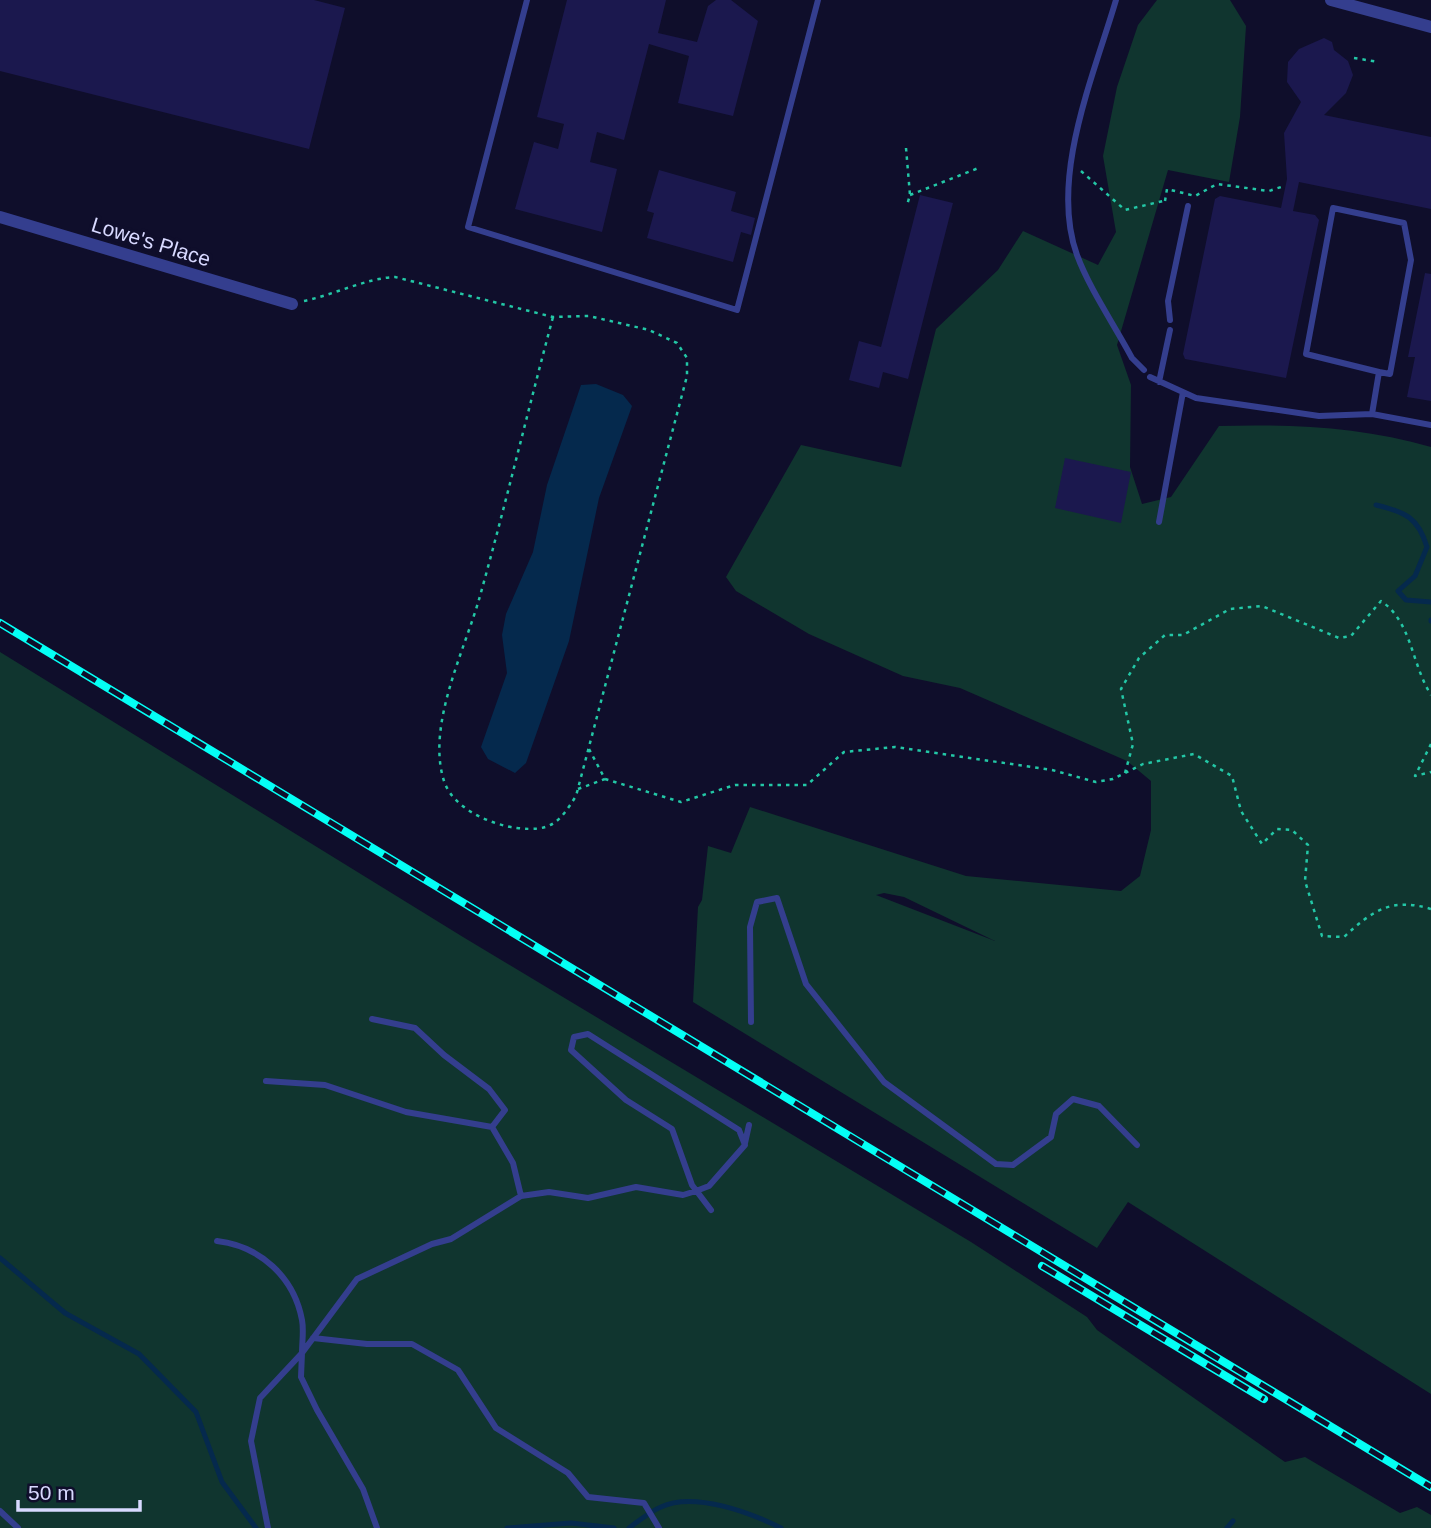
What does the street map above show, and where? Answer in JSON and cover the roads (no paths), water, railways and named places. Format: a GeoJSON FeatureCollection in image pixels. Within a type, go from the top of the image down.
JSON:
{"type":"FeatureCollection","features":[{"type":"Feature","properties":{"kind":"street"},"geometry":{"type":"LineString","coordinates":[[1331,0],[1431,27]]}},
{"type":"Feature","properties":{"kind":"street","name":"Lowe's Place"},"geometry":{"type":"LineString","coordinates":[[0,217],[292,304]]}},
{"type":"Feature","properties":{"kind":"lane"},"geometry":{"type":"LineString","coordinates":[[527,0],[468,227],[737,310],[818,0]]}},
{"type":"Feature","properties":{"kind":"lane"},"geometry":{"type":"LineString","coordinates":[[1116,0],[1068,167],[1068,204],[1076,254],[1132,358],[1144,370]]}},
{"type":"Feature","properties":{"kind":"lane"},"geometry":{"type":"LineString","coordinates":[[1170,320],[1168,301],[1188,206]]}},
{"type":"Feature","properties":{"kind":"lane"},"geometry":{"type":"LineString","coordinates":[[1333,208],[1404,223],[1411,260],[1390,374],[1379,373],[1306,354],[1333,208]]}},
{"type":"Feature","properties":{"kind":"lane"},"geometry":{"type":"LineString","coordinates":[[1159,382],[1170,330]]}},
{"type":"Feature","properties":{"kind":"lane"},"geometry":{"type":"LineString","coordinates":[[1372,414],[1379,373]]}},
{"type":"Feature","properties":{"kind":"lane"},"geometry":{"type":"LineString","coordinates":[[1150,377],[1196,398],[1319,416],[1372,414],[1431,425]]}},
{"type":"Feature","properties":{"kind":"lane"},"geometry":{"type":"LineString","coordinates":[[1159,522],[1183,393]]}},
{"type":"Feature","properties":{"kind":"lane"},"geometry":{"type":"LineString","coordinates":[[751,1022],[750,928],[757,902],[777,898],[806,984],[884,1082],[996,1164],[1013,1165],[1051,1137],[1056,1114],[1073,1099],[1099,1106],[1137,1144]]}},
{"type":"Feature","properties":{"kind":"lane"},"geometry":{"type":"LineString","coordinates":[[372,1019],[415,1028],[444,1055],[489,1089],[505,1110],[492,1126]]}},
{"type":"Feature","properties":{"kind":"lane"},"geometry":{"type":"LineString","coordinates":[[711,1210],[696,1191],[672,1129],[626,1100],[571,1050],[574,1037],[588,1034],[625,1056],[739,1130],[745,1145]]}},
{"type":"Feature","properties":{"kind":"lane"},"geometry":{"type":"LineString","coordinates":[[266,1081],[325,1085],[406,1112],[492,1126]]}},
{"type":"Feature","properties":{"kind":"lane"},"geometry":{"type":"LineString","coordinates":[[268,1528],[251,1441],[260,1398],[302,1353],[357,1279],[432,1244],[451,1239],[521,1196],[549,1192],[588,1198],[636,1187],[683,1195],[709,1186],[745,1145],[749,1125]]}},
{"type":"Feature","properties":{"kind":"lane"},"geometry":{"type":"LineString","coordinates":[[492,1126],[513,1163],[521,1196]]}},
{"type":"Feature","properties":{"kind":"lane"},"geometry":{"type":"LineString","coordinates":[[217,1241],[230,1242],[262,1255],[287,1281],[302,1320],[302,1377],[317,1410],[363,1489],[377,1528]]}},
{"type":"Feature","properties":{"kind":"lane"},"geometry":{"type":"LineString","coordinates":[[313,1338],[366,1344],[412,1344],[458,1370],[496,1428],[568,1473],[588,1497],[644,1503],[659,1528]]}},
{"type":"Feature","properties":{"kind":"lane"},"geometry":{"type":"LineString","coordinates":[[0,1511],[18,1528]]}},
{"type":"Feature","properties":{"kind":"water"},"geometry":{"type":"Polygon","coordinates":[[[596,384],[623,395],[632,406],[599,498],[569,641],[526,763],[515,773],[488,759],[481,747],[507,673],[502,635],[506,614],[533,552],[547,485],[581,385],[596,384]]]}},
{"type":"Feature","properties":{"kind":"waterway"},"geometry":{"type":"LineString","coordinates":[[1376,505],[1403,513],[1415,522],[1419,529],[1427,547],[1415,576],[1398,591],[1406,600],[1431,602]]}},
{"type":"Feature","properties":{"kind":"waterway"},"geometry":{"type":"LineString","coordinates":[[0,1258],[65,1313],[139,1354],[196,1412],[222,1482],[256,1528]]}},
{"type":"Feature","properties":{"kind":"waterway"},"geometry":{"type":"LineString","coordinates":[[629,1528],[661,1507],[689,1501],[722,1506],[781,1528]]}},
{"type":"Feature","properties":{"kind":"waterway"},"geometry":{"type":"LineString","coordinates":[[1227,1528],[1233,1521]]}},
{"type":"Feature","properties":{"kind":"waterway"},"geometry":{"type":"LineString","coordinates":[[507,1528],[571,1523],[614,1528]]}},
{"type":"Feature","properties":{"kind":"railway"},"geometry":{"type":"LineString","coordinates":[[0,623],[1431,1487]]}},
{"type":"Feature","properties":{"kind":"railway"},"geometry":{"type":"LineString","coordinates":[[1042,1266],[1264,1399]]}}]}
